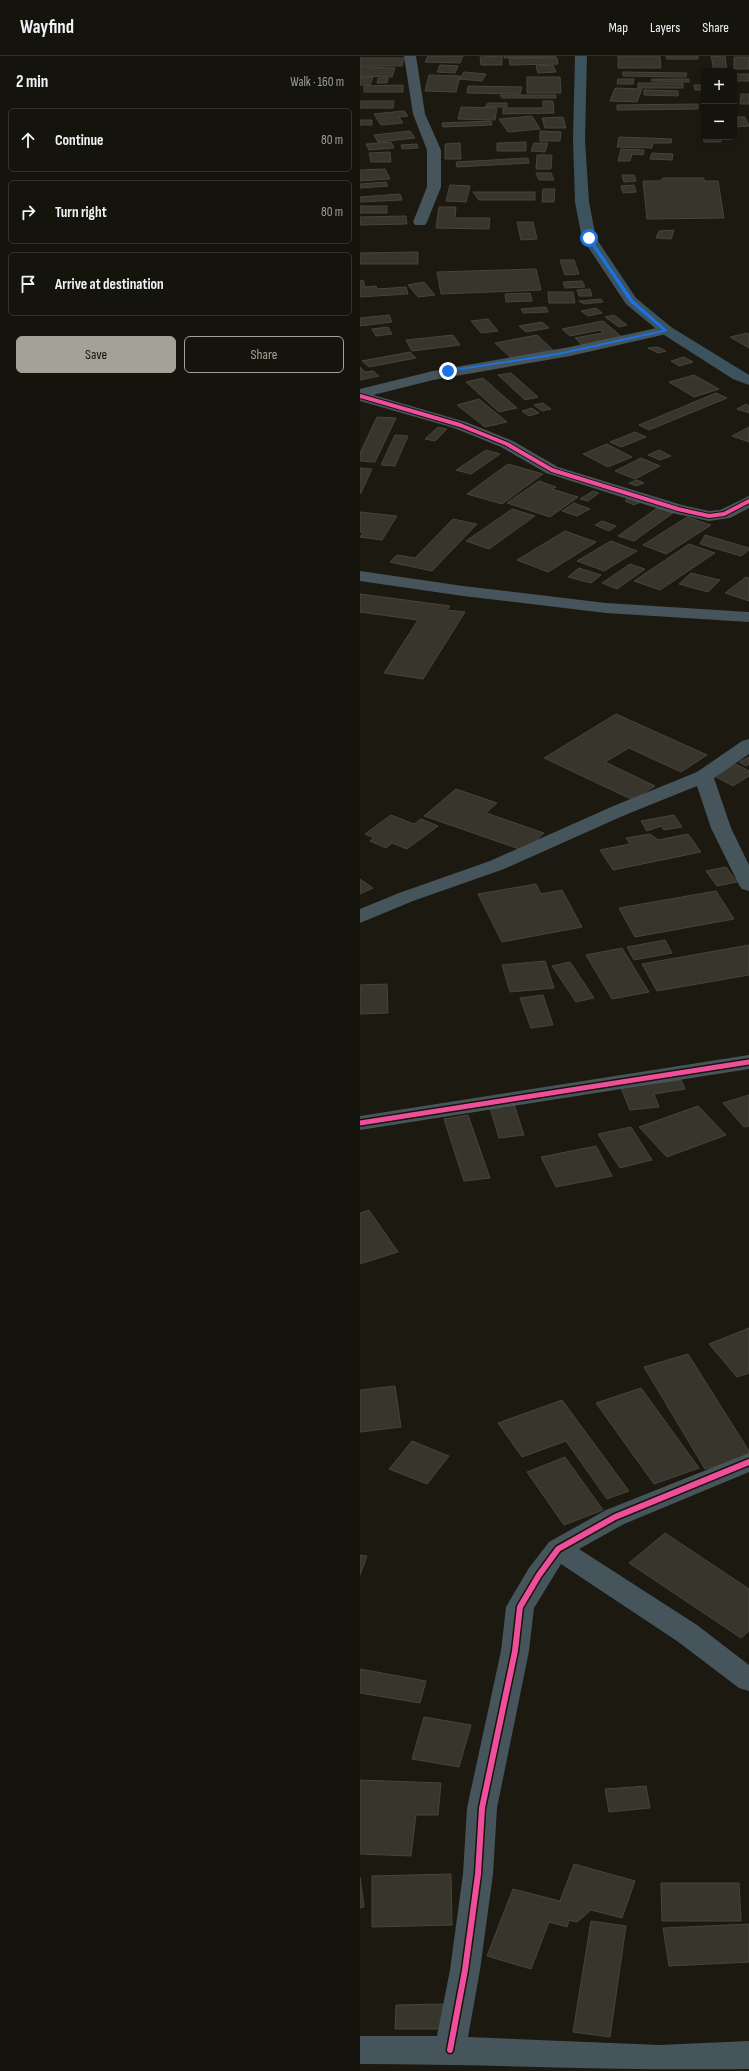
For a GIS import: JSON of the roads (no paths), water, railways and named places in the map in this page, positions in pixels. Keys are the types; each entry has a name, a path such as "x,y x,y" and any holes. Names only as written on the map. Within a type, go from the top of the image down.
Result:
{"main road":[{"path":"581,56 580,148 582,202 589,238 631,301 666,330 738,376 749,380"}],"street":[{"path":"410,56 418,114 434,150 434,187 420,222"},
{"path":"360,395 393,384 448,371 558,354 666,330"},
{"path":"360,395 460,425 507,444 552,470 678,509 709,516 724,514 749,501"},
{"path":"360,576 463,591 598,607 749,617"},
{"path":"360,917 406,897 497,865 618,811 704,776 749,745"},
{"path":"704,776 721,828 749,885"},
{"path":"360,1122 749,1062"},
{"path":"450,2050 465,1970 478,1874 482,1808 515,1651 520,1607 539,1575 558,1549 615,1517 749,1462"},
{"path":"558,1549 687,1633 749,1680"},
{"path":"360,2050 450,2050 659,2059 749,2055"}]}
